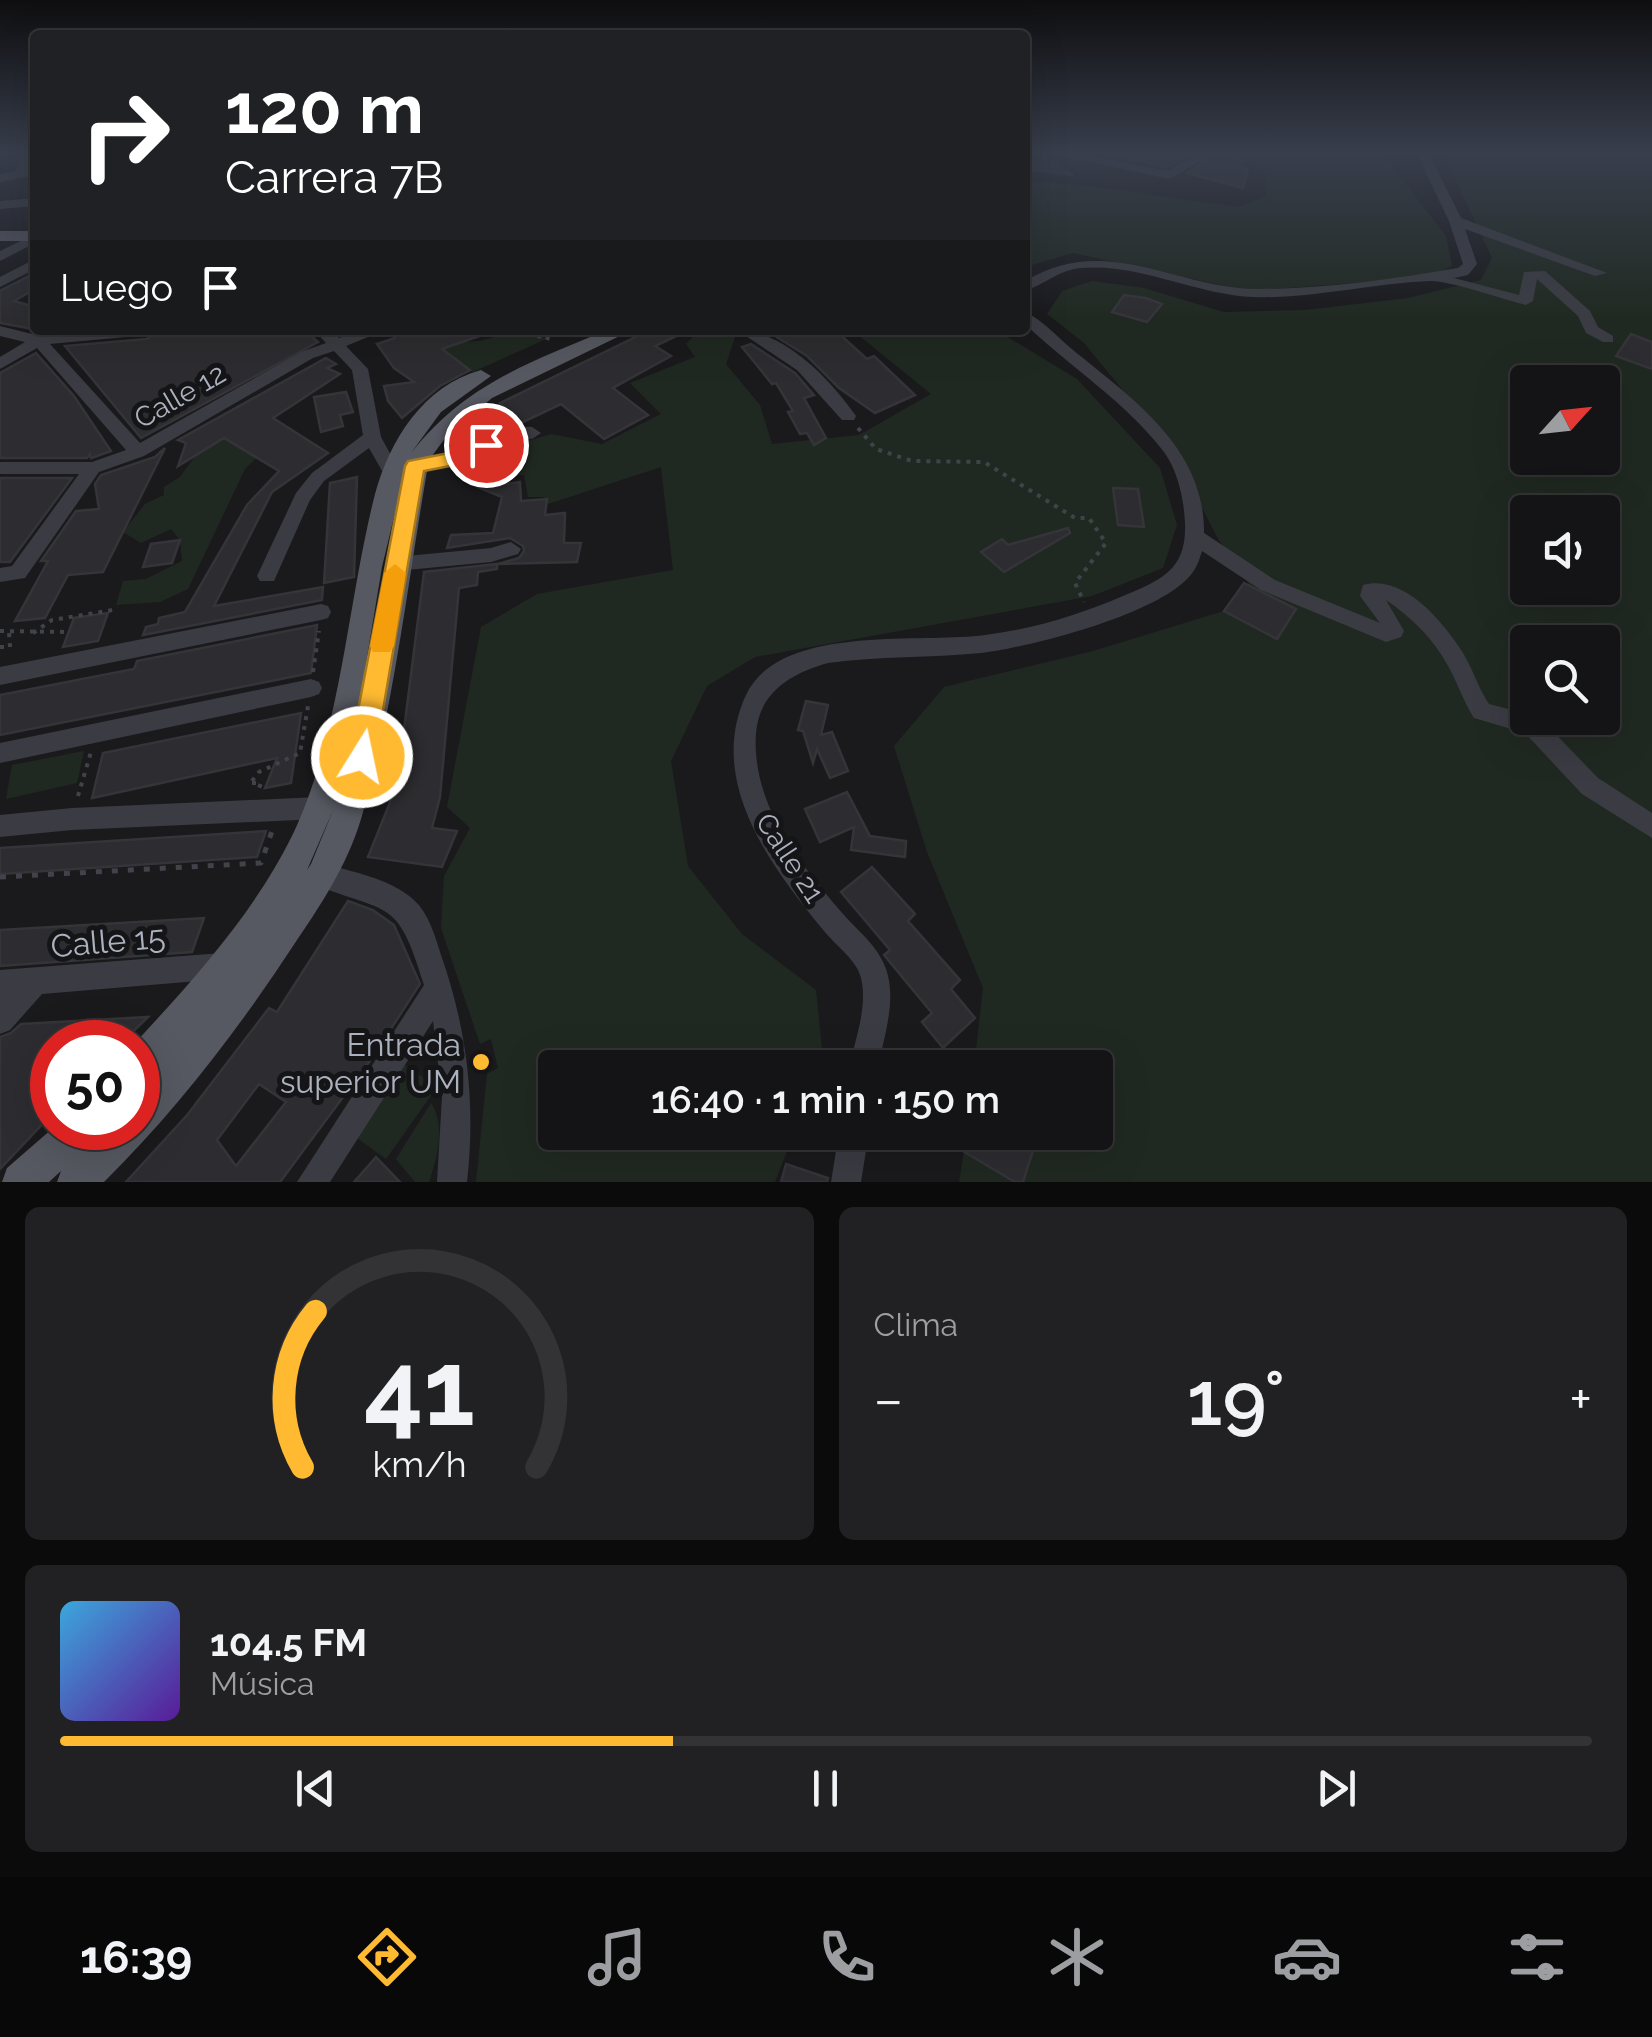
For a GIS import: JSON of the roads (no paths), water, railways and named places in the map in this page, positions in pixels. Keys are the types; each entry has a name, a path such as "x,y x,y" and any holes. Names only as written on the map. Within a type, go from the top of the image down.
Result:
{"main road":[{"path":"0,236 30,237"},
{"path":"160,1040 222,966 298,858 333,760 367,572 403,469 443,424 490,387 610,335"},
{"path":"160,1094 250,981 322,875 345,822 362,757 396,564 403,469 410,434 451,393 546,337"},
{"path":"21,1182 56,1150"},
{"path":"76,1182 109,1150"}],"street":[{"path":"1030,282 1042,272 1073,262 1119,266 1254,293 1463,272 1470,264 1449,207"},
{"path":"1456,221 1600,273"},
{"path":"0,257 30,240"},
{"path":"6,280 30,266"},
{"path":"1435,276 1526,302 1528,275 1540,274 1585,314 1592,330 1608,339"},
{"path":"1030,320 1124,399 1173,451 1194,508 1196,537 1268,585 1386,634 1394,631 1393,624 1370,596 1370,590 1380,587 1397,593 1456,659 1482,710 1532,725 1590,786 1652,828"},
{"path":"0,331 38,340 92,335"},
{"path":"0,364 46,335"},
{"path":"328,335 360,369 372,437 403,469 458,458 513,432 532,433"},
{"name":"Calle 12","path":"0,468 93,468 138,452 308,355 362,335"},
{"path":"755,335 781,348 824,384 848,416"},
{"path":"38,340 138,452"},
{"path":"268,576 302,498 318,477 372,437"},
{"path":"9,574 93,468"},
{"name":"Calle 21","path":"867,1050 875,997 873,970 792,872 750,797 743,733 757,695 778,670 817,656 982,644 1092,618 1165,586 1186,570 1195,554 1196,537"},
{"path":"396,564 491,555 511,549"},
{"path":"0,676 321,612"},
{"path":"0,754 310,688"},
{"path":"0,826 319,808"},
{"path":"322,875 393,900 405,908 420,933 439,986 456,1067 459,1108 452,1182"},
{"name":"Calle 15","path":"0,984 222,966"},
{"path":"0,1020 36,982"},
{"path":"312,1182 439,986"},
{"path":"846,1182 851,1150"}],"place":[{"name":"Entrada superior UM","path":"481,1062"}]}
